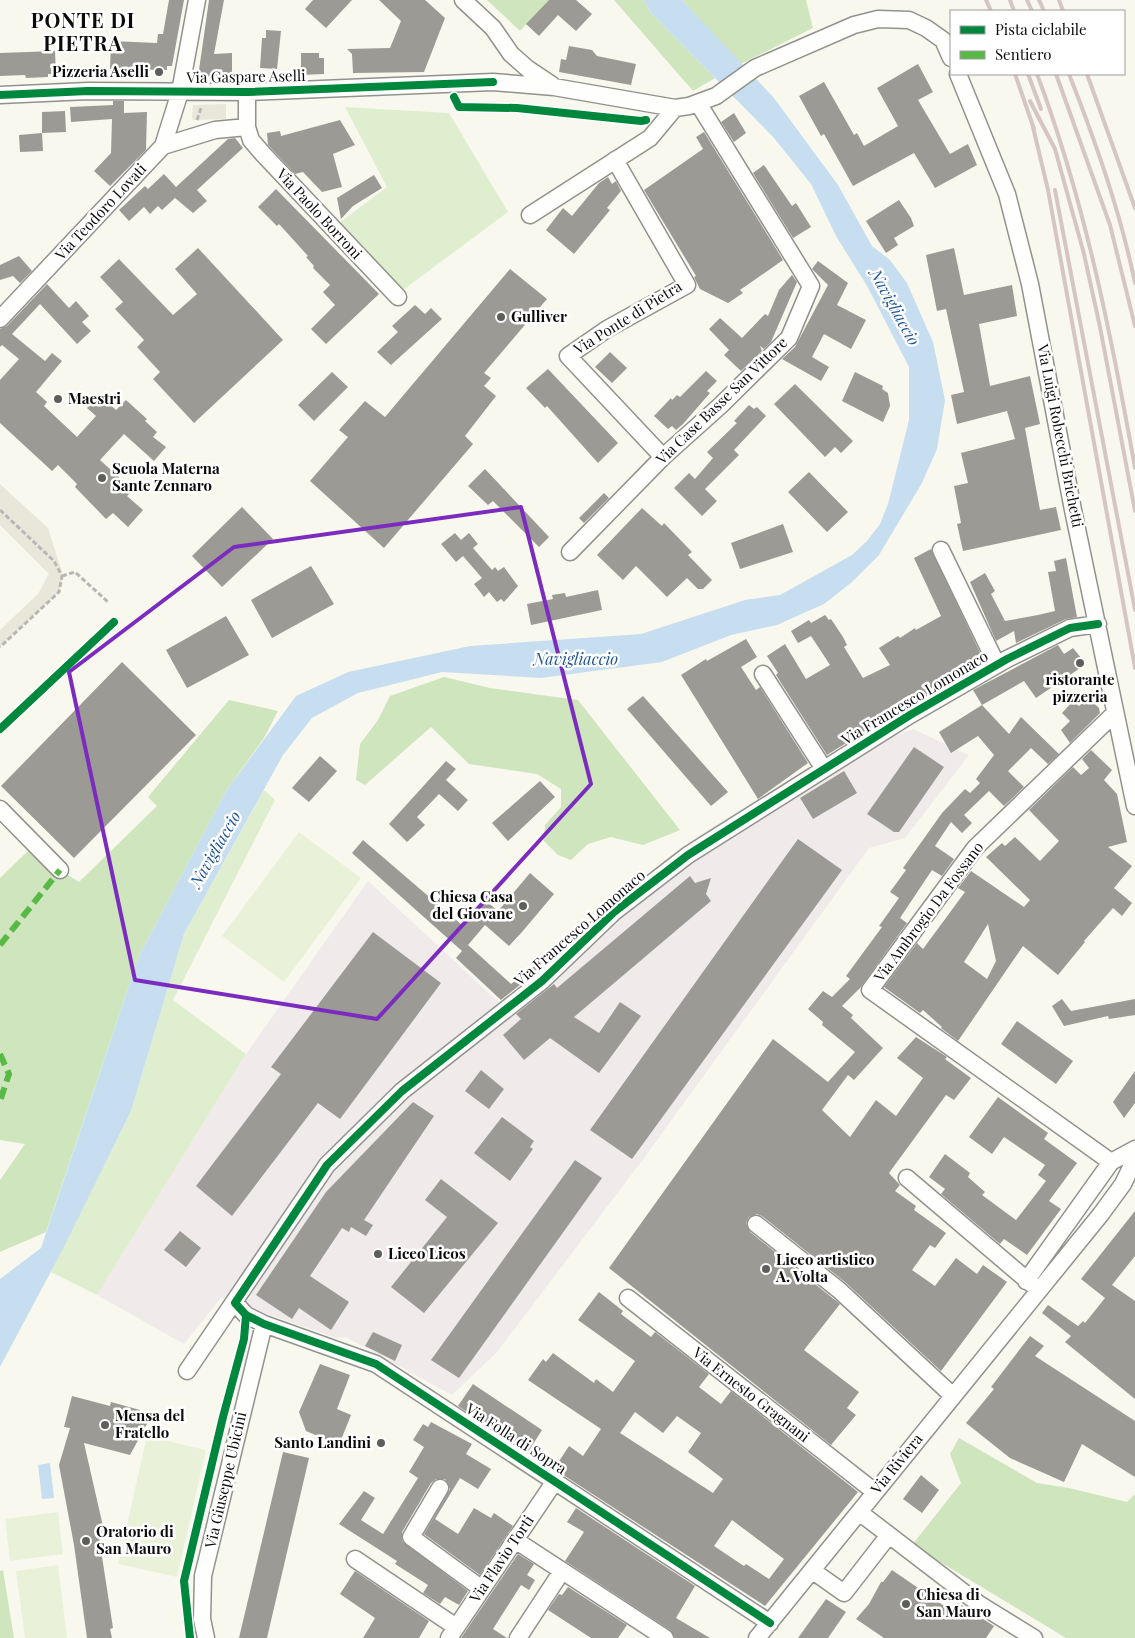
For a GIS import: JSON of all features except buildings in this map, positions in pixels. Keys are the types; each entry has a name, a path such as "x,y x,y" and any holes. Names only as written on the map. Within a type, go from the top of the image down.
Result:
{"street":[{"name":"Via Teodoro Lovati","path":"0,319 163,146 180,92 197,0"},
{"path":"463,0 493,28 511,54 528,69 554,86"},
{"name":"Via Gaspare Aselli","path":"0,95 88,91 247,92 493,82 554,86 675,108 698,104 716,96 755,68 854,25 878,19 909,20 926,28 943,40 950,56"},
{"name":"Via Luigi Robecchi Brichetti","path":"958,75 1007,194 1028,275 1135,806"},
{"name":"Via Gaspare Aselli","path":"247,92 247,127"},
{"name":"Via Case Basse San Vittore","path":"570,552 663,457 721,405 789,338 811,286 698,104"},
{"path":"530,215 650,138 675,108"},
{"path":"163,146 215,130 247,127"},
{"name":"Via Paolo Borroni","path":"247,127 251,140 263,154 398,298"},
{"name":"Via Ponte di Pietra","path":"615,160 687,285 607,329 568,356 663,457"},
{"name":"Via Francesco Lomonaco","path":"941,550 997,665"},
{"name":"Via Francesco Lomonaco","path":"187,1371 327,1165 402,1091 542,981 614,912 688,855 910,715 997,665 1070,628 1098,624"},
{"path":"763,674 824,769"},
{"name":"Via Ambrogio Da Fossano","path":"1111,1162 870,990 975,848 1115,713"},
{"path":"0,809 60,870"},
{"path":"906,1178 1032,1286 1111,1162 1135,1149"},
{"name":"Via Riviera","path":"757,1638 813,1571 952,1396 1032,1286 1129,1179 1135,1159"},
{"path":"756,1224 839,1290 952,1396"},
{"name":"Via Ernesto Gragnani","path":"628,1298 875,1492"},
{"name":"Via Folla di Sopra","path":"235,1302 246,1316 264,1324 376,1364 770,1622"},
{"name":"Via Giuseppe Ubicini","path":"206,1638 202,1619 203,1576 264,1324"},
{"name":"Via Flavio Torti","path":"453,1633 555,1481"},
{"path":"440,1488 411,1537 482,1589"},
{"path":"859,1512 979,1604 1034,1638"},
{"path":"813,1571 844,1593 888,1535"},
{"path":"515,1540 665,1638"},
{"path":"355,1559 453,1633"},
{"path":"518,1638 562,1571"}],"path":[{"path":"196,120 202,105"},
{"path":"0,510 54,561 62,576 59,592 0,647"},
{"path":"62,576 75,572 108,602"}],"highlighted area":[{"path":"521,507 591,784 377,1019 135,980 69,672 234,547"}],"shaded area":[{"path":"226,104 226,119 193,120 192,118 193,105"},
{"path":"0,484 48,528 63,575 59,592 0,647 0,630 38,594 49,574 0,525"},
{"path":"913,729 969,755 905,838 869,848 644,1158 497,1352 452,1395 346,1337 336,1338 221,1298 184,1344 97,1295 246,1054 368,881 505,1008 545,970 599,913 695,838 816,764"}],"green space":[{"path":"487,0 549,0 520,31"},
{"path":"614,0 644,0 651,13 715,78 693,91"},
{"path":"682,0 806,0 813,28 741,64"},
{"path":"345,107 449,113 508,212 403,290 335,226 387,187"},
{"path":"444,677 490,688 578,700 680,830 643,845 611,837 588,844 571,860 558,855 544,841 545,825 561,807 561,789 537,774 469,764 431,727 365,785 356,780 360,744 378,720 390,696"},
{"path":"229,700 278,711 264,738 226,791 139,956 46,1232 0,1252 0,1180 25,1144 0,1140 0,878 29,850 79,882 157,806 148,797"},
{"path":"264,790 275,800 173,1000 246,1054 97,1295 51,1272 131,1111 184,934"},
{"path":"299,832 361,878 284,982 222,936"},
{"path":"147,1436 206,1450 177,1577 118,1564"},
{"path":"959,1438 1037,1483 1069,1488 1127,1502 1135,1494 1135,1638 1066,1638 912,1545 961,1483 950,1454"},
{"path":"58,1512 63,1554 10,1561 5,1519"},
{"path":"58,1565 67,1638 25,1638 16,1571"},
{"path":"3,1570 14,1638 0,1638 0,1571"}],"water":[{"name":"Navigliaccio","path":"644,0 682,0 774,98 838,185 872,246 890,260 907,283 933,342 945,400 937,449 922,483 879,555 852,582 824,604 777,625 731,635 662,662 541,678 442,672 358,693 312,718 283,755 184,934 131,1111 63,1249 0,1367 0,1279 41,1248 139,956 226,791 296,696 348,672 470,646 641,634 745,600 780,595 852,555 867,541 880,524 888,504 909,420 909,367 867,286 836,236 811,184 774,138 651,13"},
{"path":"50,1463 54,1498 42,1499 38,1465"}],"railway":[{"path":"986,0 991,10"},
{"path":"1010,0 1014,10"},
{"path":"1027,0 1032,10"},
{"path":"1039,0 1044,10"},
{"path":"1059,0 1063,10"},
{"path":"1015,75 1034,129"},
{"path":"1028,75 1041,109"},
{"path":"1037,75 1054,122 1083,220 1106,318 1135,468"},
{"path":"1056,75 1110,225 1135,326"},
{"path":"1069,75 1106,177 1135,283"},
{"path":"1087,75 1135,208"},
{"path":"1030,101 1055,149 1084,254 1135,511"},
{"path":"1032,123 1048,190 1135,668"},
{"path":"1055,190 1135,610"}],"marked path":[{"path":"0,945 60,870"},
{"path":"0,1054 9,1074 0,1101"}],"cycle path":[{"path":"0,95 88,91 247,92 493,82"},
{"path":"454,97 459,107 517,108 646,120"},
{"path":"0,729 114,622"},
{"path":"770,1623 376,1364 264,1324 246,1315 235,1303 327,1165 402,1091 542,981 614,912 688,855 910,715 1007,659 1070,628 1098,624"},
{"path":"190,1638 184,1581 223,1417 244,1339 246,1315"}],"place":[{"name":"Pizzeria Aselli","path":"159,72"},
{"name":"Gulliver","path":"501,317"},
{"name":"Maestri","path":"58,399"},
{"name":"Scuola Materna Sante Zennaro","path":"102,478"},
{"name":"ristorante pizzeria","path":"1080,663"},
{"name":"Chiesa Casa del Giovane","path":"523,906"},
{"name":"Liceo Licos","path":"378,1254"},
{"name":"Liceo artistico A. Volta","path":"766,1269"},
{"name":"Mensa del Fratello","path":"105,1425"},
{"name":"Santo Landini","path":"381,1443"},
{"name":"Oratorio di San Mauro","path":"86,1541"},
{"name":"Chiesa di San Mauro","path":"906,1604"}],"district":[{"name":"PONTE DI PIETRA","path":"83,32"}]}
